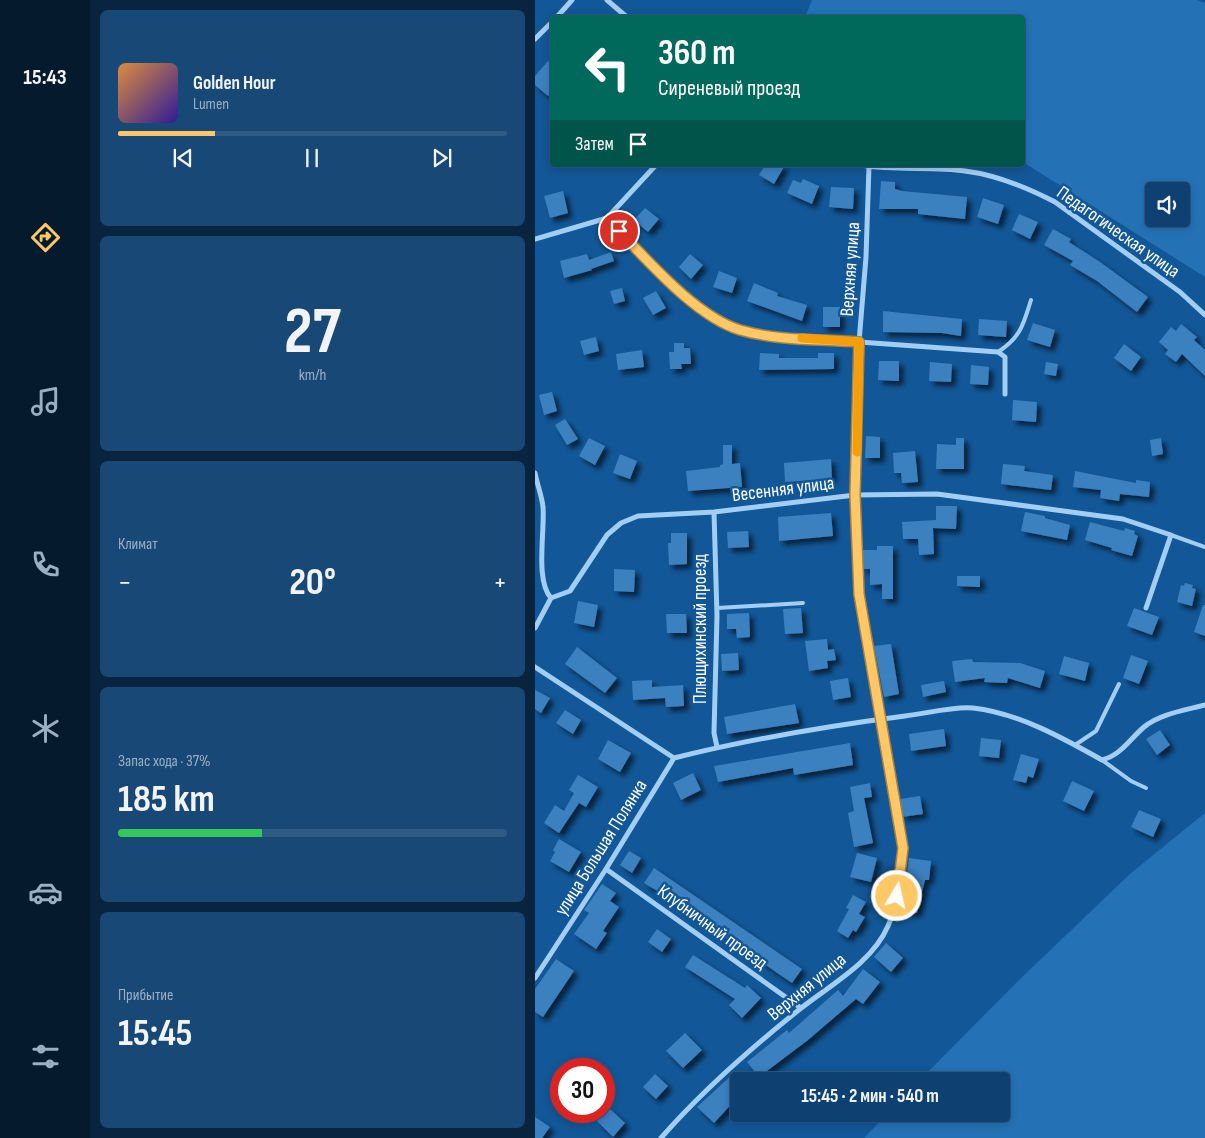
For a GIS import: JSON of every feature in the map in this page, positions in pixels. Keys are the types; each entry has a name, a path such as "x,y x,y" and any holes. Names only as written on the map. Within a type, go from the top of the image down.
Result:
{"street":[{"path":"559,15 572,0"},
{"path":"607,0 624,15"},
{"path":"535,39 550,24"},
{"path":"535,239 607,218 654,167"},
{"name":"Верхняя улица","path":"661,1138 697,1098 801,1008 845,978 867,955 888,927 894,908 903,848 860,606 855,495 859,342 866,257 869,167"},
{"name":"Педагогическая улица","path":"888,167 965,171 1006,179 1037,193 1055,202 1180,292 1205,315"},
{"path":"607,218 670,285 724,323 738,329 762,335 998,352 1005,357 1005,394"},
{"path":"535,473 543,507 541,565 545,592 551,598 535,628"},
{"name":"Весенняя улица","path":"551,598 570,590 607,535 621,523 637,516 714,512 855,495 937,494 1123,519 1171,535"},
{"path":"535,510 543,507"},
{"name":"Плющихинский проезд","path":"714,512 717,608 714,722 717,747"},
{"path":"1146,608 1171,535"},
{"path":"535,668 674,758 717,747 880,720 971,708 1003,714 1075,745 1102,760 1115,756 1145,726 1176,712 1205,704"},
{"name":"улица Большая Полянка","path":"535,978 607,869 674,758"},
{"name":"Клубничный проезд","path":"607,869 801,1008"}],"lane":[{"path":"998,352 1014,342 1031,300"},
{"path":"1171,535 1205,547"},
{"path":"717,608 803,603"},
{"path":"1075,745 1096,731 1119,684"},
{"path":"1102,760 1131,781 1146,788"}],"shaded area":[{"path":"812,0 1197,0 1205,3 1205,277 1025,163 1025,15 806,15"},
{"path":"1205,813 1205,1138 864,1138 879,1122 1010,1122 1010,1072 928,1072 1019,980 1131,873"}],"building":[{"path":"548,61 550,63 550,94 548,96 535,85 535,76"},
{"path":"764,167 784,167 774,184 759,175"},
{"path":"803,179 819,186 812,204 787,193 793,180 801,183"},
{"path":"881,181 895,182 895,189 902,191 967,197 965,219 918,214 918,209 879,209"},
{"path":"831,187 854,188 853,209 829,207"},
{"path":"563,191 568,213 550,218 544,196"},
{"path":"983,198 1004,205 998,224 977,217"},
{"path":"645,208 659,219 648,232 634,220"},
{"path":"1019,214 1038,222 1030,239 1012,230"},
{"path":"1053,229 1071,239 1069,242 1148,297 1137,312 1097,281 1070,265 1073,261 1044,245"},
{"path":"611,252 614,261 564,278 560,261 587,254 589,260"},
{"path":"690,254 703,265 691,279 679,267"},
{"path":"719,271 737,278 732,293 713,287"},
{"path":"754,283 778,293 777,296 807,305 802,321 747,301"},
{"path":"622,288 625,301 614,304 610,291"},
{"path":"656,291 666,308 653,315 643,298"},
{"path":"823,307 840,307 840,327 823,327"},
{"path":"883,311 962,319 961,336 942,333 883,332"},
{"path":"979,319 1007,321 1006,337 978,335"},
{"path":"1033,323 1055,330 1050,347 1027,340"},
{"path":"1181,324 1197,337 1194,340 1205,350 1205,376 1182,354 1176,362 1165,354 1168,350 1159,342 1171,327 1176,331"},
{"path":"596,337 599,351 584,355 580,341"},
{"path":"674,343 684,343 684,348 690,348 691,364 681,364 682,369 670,369 669,352 674,352"},
{"path":"1124,344 1141,357 1131,371 1114,358"},
{"path":"642,350 644,367 618,370 616,354"},
{"path":"760,353 779,354 779,358 818,358 818,353 834,353 834,369 759,370"},
{"path":"879,361 899,361 899,381 878,380"},
{"path":"930,362 952,364 951,382 929,381"},
{"path":"1046,362 1058,364 1056,376 1044,374"},
{"path":"971,365 989,367 988,385 970,384"},
{"path":"552,392 557,411 544,415 539,395"},
{"path":"1013,400 1037,402 1036,422 1012,420"},
{"path":"565,419 578,439 567,445 555,425"},
{"path":"866,436 880,437 880,458 865,458"},
{"path":"589,438 605,446 595,465 579,456"},
{"path":"956,438 964,438 964,469 936,469 937,444 956,445"},
{"path":"1161,438 1163,454 1152,456 1150,440"},
{"path":"723,445 732,445 732,464 740,463 742,487 688,491 686,471 720,467 723,464"},
{"path":"915,451 918,482 902,483 901,473 894,473 893,453"},
{"path":"620,454 637,461 630,479 613,473"},
{"path":"831,459 832,479 785,482 784,463"},
{"path":"1003,464 1025,466 1024,471 1053,475 1051,490 1001,484"},
{"path":"1075,471 1136,483 1136,480 1150,482 1149,497 1120,494 1119,501 1100,498 1101,490 1073,487"},
{"path":"936,506 957,506 956,529 933,528 934,554 919,555 918,539 903,539 902,522 936,520"},
{"path":"1025,512 1045,516 1045,518 1070,525 1067,540 1021,531"},
{"path":"831,513 833,536 779,541 778,517"},
{"path":"1090,522 1124,531 1125,528 1135,531 1134,534 1138,536 1132,556 1085,540"},
{"path":"748,531 749,547 728,548 727,532"},
{"path":"671,533 687,533 687,564 669,565 668,543 671,543"},
{"path":"877,546 893,546 893,599 882,599 882,584 870,585 870,569 862,569 862,550 877,550"},
{"path":"614,569 635,570 634,592 614,591"},
{"path":"957,576 980,576 980,587 957,586"},
{"path":"1185,583 1193,585 1192,588 1196,589 1192,606 1177,602 1181,585 1184,586"},
{"path":"578,601 598,605 594,627 574,623"},
{"path":"1203,605 1205,605 1205,636 1194,632"},
{"path":"801,608 803,633 785,634 783,609"},
{"path":"1134,608 1159,617 1152,635 1127,626"},
{"path":"749,613 750,637 737,638 736,629 727,629 727,614"},
{"path":"666,614 686,614 687,633 667,633"},
{"path":"827,639 828,650 834,649 836,660 827,661 828,668 809,671 805,641"},
{"path":"891,644 899,694 884,697 874,646"},
{"path":"577,647 617,678 605,693 565,664"},
{"path":"738,653 739,670 722,671 721,654"},
{"path":"1131,655 1148,661 1139,684 1123,678"},
{"path":"1064,656 1089,663 1085,681 1059,674"},
{"path":"972,659 973,662 1020,663 1045,671 1040,688 1008,678 1007,683 984,682 985,678 955,682 952,661"},
{"path":"848,678 851,697 833,700 830,681"},
{"path":"652,680 652,687 683,685 684,706 666,707 665,698 633,700 632,681"},
{"path":"944,681 946,692 923,697 921,685"},
{"path":"535,690 550,698 541,713 535,709"},
{"path":"795,704 799,723 727,734 724,717"},
{"path":"565,710 581,720 573,734 556,723"},
{"path":"944,729 946,746 911,751 909,734"},
{"path":"1160,730 1170,745 1157,755 1146,739"},
{"path":"981,738 1001,740 999,758 979,756"},
{"path":"608,740 631,753 620,772 598,759"},
{"path":"850,743 853,765 794,775 793,768 718,782 714,766"},
{"path":"1021,754 1039,759 1033,778 1028,776 1026,783 1013,780"},
{"path":"693,773 701,790 681,800 673,783"},
{"path":"578,775 598,787 586,807 579,803 559,833 544,823 555,805 564,811 574,793 569,790"},
{"path":"1072,781 1094,791 1084,811 1063,801"},
{"path":"870,783 872,797 864,798 873,843 854,847 848,813 854,811 850,787"},
{"path":"920,796 923,814 902,817 900,799"},
{"path":"1139,810 1161,819 1153,837 1131,827"},
{"path":"559,839 581,852 569,872 550,861"},
{"path":"629,851 641,858 632,873 620,865"},
{"path":"857,853 877,858 871,882 850,877"},
{"path":"909,858 931,861 929,880 925,880 917,913 899,909 905,890"},
{"path":"654,868 802,969 792,983 699,919 700,917 644,883"},
{"path":"602,884 616,893 610,901 619,907 603,931 607,933 596,949 574,934 589,913 584,910"},
{"path":"853,895 866,902 859,914 865,917 856,932 853,930 848,938 837,931 849,909 846,908"},
{"path":"657,929 671,939 662,952 648,942"},
{"path":"886,943 903,958 891,972 874,957"},
{"path":"693,955 745,988 747,985 761,998 742,1018 729,1005 735,999 685,967"},
{"path":"556,959 574,971 543,1017 535,1012 535,989"},
{"path":"863,969 880,982 863,1004 856,999 808,1040 766,1072 755,1072 747,1062 787,1030 789,1033 838,990 843,996"},
{"path":"685,1033 702,1050 683,1068 666,1051"},
{"path":"655,1074 668,1086 656,1099 643,1087"},
{"path":"730,1077 730,1106 714,1123 697,1107"},
{"path":"615,1114 625,1123 613,1137 599,1123 615,1123"},
{"path":"535,1117 550,1127 542,1138 535,1138"}],"slow traffic":[{"path":"802,338 859,342 857,452"}],"route":[{"path":"619,231 670,285 724,323 738,329 762,335 859,342 855,495 859,594 903,848 897,896"}]}
